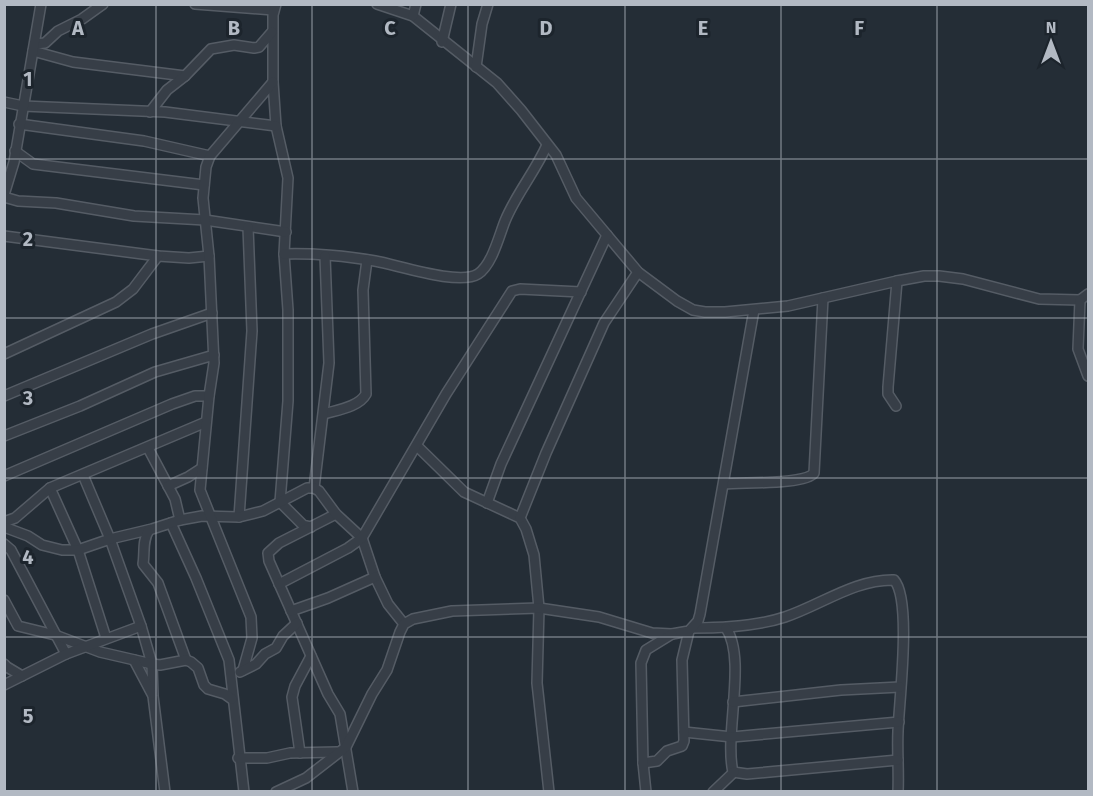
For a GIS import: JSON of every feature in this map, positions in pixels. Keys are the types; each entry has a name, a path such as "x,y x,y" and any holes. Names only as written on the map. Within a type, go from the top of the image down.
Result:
{"street":[{"path":"41,4 15,151 4,196 18,201 56,203 134,216 205,220 286,232"},
{"path":"34,47 45,43 58,30 82,19 103,4"},
{"path":"195,4 275,7 272,32 276,126 288,178 284,254 288,310 288,400 280,502 303,525 311,527"},
{"path":"378,4 413,16 509,95 560,163 576,198 638,272 677,301 699,312 788,306 897,281 939,276 963,279 1016,294 1060,301 1080,300 1089,294"},
{"path":"413,16 416,4"},
{"path":"442,42 451,4"},
{"path":"476,67 482,24 488,4"},
{"path":"150,112 167,90 185,76 211,49 227,45 260,47 272,32"},
{"path":"34,47 73,62 185,76"},
{"path":"243,670 252,638 251,618 200,490 214,355 209,256 203,198 210,156 273,82"},
{"path":"4,102 23,106 150,112 276,126"},
{"path":"19,124 144,141 210,156"},
{"path":"284,254 367,260 456,278 478,274 486,266 495,250 516,195 547,145"},
{"path":"15,151 33,164 204,185"},
{"path":"239,516 252,348 248,227"},
{"path":"4,236 158,256 189,258 209,256"},
{"path":"487,503 501,464 607,236"},
{"path":"4,354 116,302 133,289 158,256"},
{"path":"314,488 329,363 326,256"},
{"path":"324,414 362,400 366,394 363,290 367,260"},
{"path":"520,518 546,453 604,323 638,272"},
{"path":"896,406 888,394 888,387 897,281"},
{"path":"279,584 348,548 362,538 446,394 512,291 520,289 580,292"},
{"path":"724,484 794,482 808,479 814,473 823,298"},
{"path":"1080,300 1078,349 1089,376"},
{"path":"643,763 657,761 667,751 681,746 684,732 682,660 691,629 700,614 754,310"},
{"path":"4,396 152,334 212,313"},
{"path":"4,436 80,406 155,372 214,355"},
{"path":"4,476 172,404 195,396 209,396"},
{"path":"4,522 15,518 50,488 206,422"},
{"path":"417,446 464,492 520,518 526,529 534,555 539,608 537,683 549,791"},
{"path":"148,448 175,499 176,522 229,660 238,758 244,792"},
{"path":"168,486 202,468"},
{"path":"83,475 110,538 152,664 153,696 165,792"},
{"path":"50,488 78,550 106,638"},
{"path":"4,527 28,536 42,545 62,550 78,550 110,538 176,522 210,516 239,516 262,512 307,488 314,488 319,491 336,514 362,538 375,577 388,604 405,624"},
{"path":"336,514 279,543 268,553 269,561 311,656 340,714 342,749 353,792"},
{"path":"148,530 143,541 145,551 143,564 158,584 186,660 198,668 204,685 208,689 225,694 232,699"},
{"path":"4,544 11,550 66,654"},
{"path":"291,611 328,598 375,577"},
{"path":"646,792 643,763 641,663 646,650 672,634 691,629 726,628 784,617 862,585 894,580 901,593 903,615 898,722 898,792"},
{"path":"4,600 18,626 152,664 160,665 186,660"},
{"path":"276,792 306,778 342,749 387,670 400,632 405,624 413,619 452,611 539,608 600,617 652,633 672,634"},
{"path":"231,679 256,664 265,654 276,648 283,636 297,624"},
{"path":"4,685 66,654 141,626"},
{"path":"726,628 733,642 734,702 731,751 734,772"},
{"path":"300,753 292,697 295,686 311,656"},
{"path":"134,660 153,696"},
{"path":"4,664 22,676"},
{"path":"734,702 842,690 900,687"},
{"path":"684,732 732,737 898,722"},
{"path":"238,758 267,758 282,754 342,749"},
{"path":"734,772 747,774 898,760"},
{"path":"713,792 734,772"}]}
